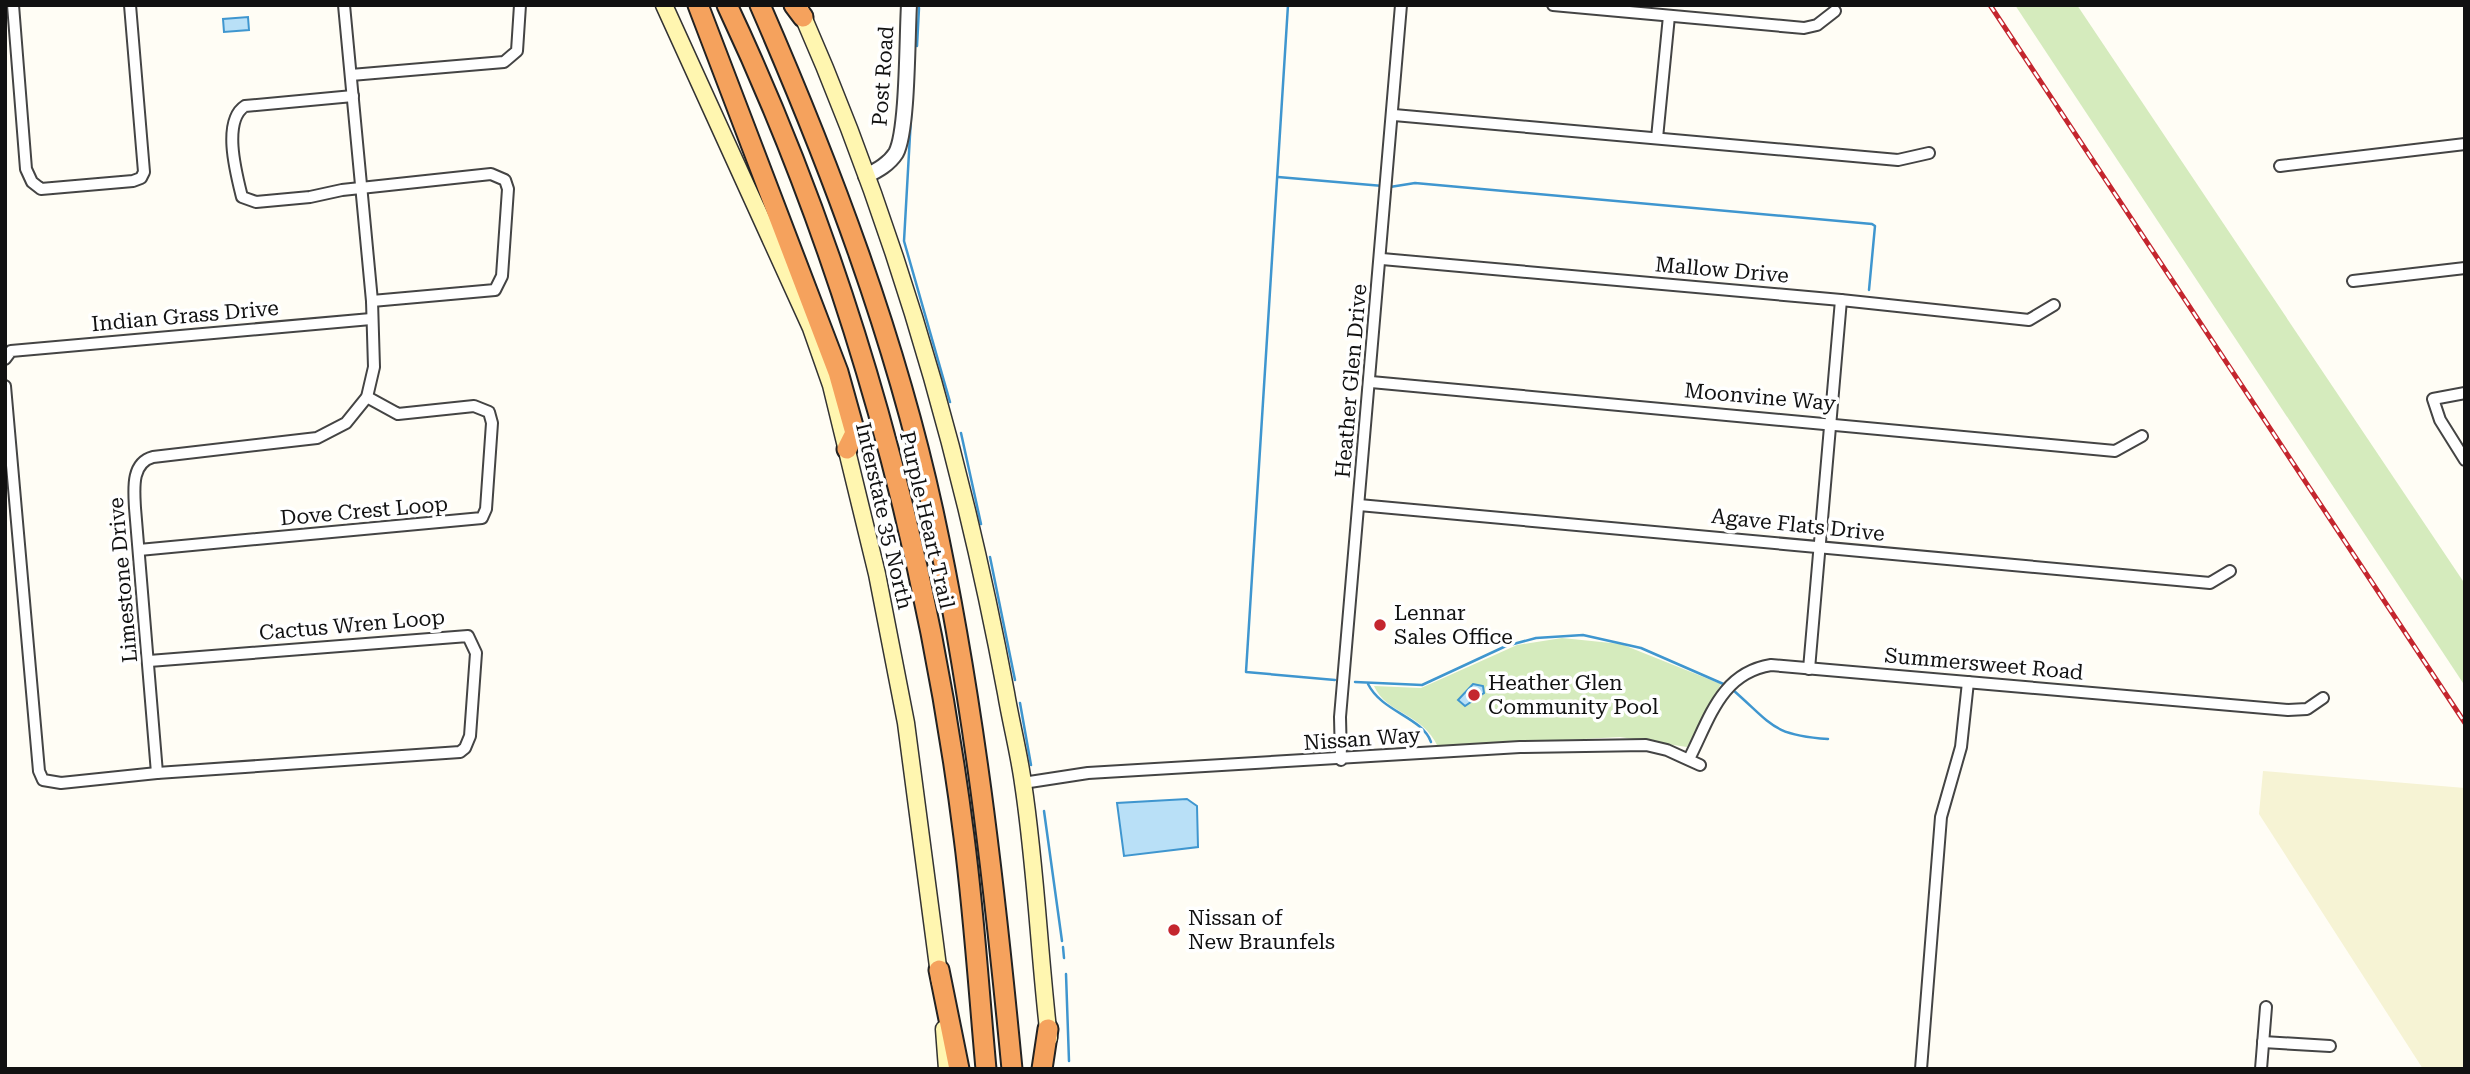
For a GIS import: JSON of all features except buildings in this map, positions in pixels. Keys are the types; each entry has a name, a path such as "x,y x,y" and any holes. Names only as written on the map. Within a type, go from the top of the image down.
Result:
{"highway":[{"path":"698,5 838,372 855,433 847,449"},
{"name":"Purple Heart Trail","path":"727,5 767,94 840,290 886,442 913,549 936,663 964,836 986,1069"},
{"name":"Purple Heart Trail","path":"760,5 827,166 867,280 933,511 982,780 1012,1069"},
{"path":"939,970 959,1069"},
{"path":"1042,1069 1048,1029"}],"main road":[{"name":"Interstate 35 North","path":"664,5 811,328 831,385 904,711 939,970 947,1069"},
{"path":"798,9 866,176 910,302 959,476 986,588 1023,783 1034,864 1051,1069"}],"street":[{"path":"13,5 26,169 32,182 41,189 141,178 145,166 130,5"},
{"name":"Limestone Drive","path":"158,773 134,487 137,470 145,459 317,439 346,423 367,397 374,367 372,301 344,5"},
{"path":"351,75 504,62 517,51 520,5"},
{"name":"Post Road","path":"866,176 887,164 897,151 903,122 909,5"},
{"name":"Heather Glen Drive","path":"1341,760 1340,717 1389,176 1401,5"},
{"path":"1553,5 1804,28 1817,25 1835,11"},
{"path":"1657,138 1669,16"},
{"path":"353,96 245,106 236,112 232,125 242,197 248,201 310,197 491,174 505,180 508,189 502,276 495,290 372,301"},
{"path":"1394,115 1898,160 1929,153"},
{"path":"2280,166 2465,144"},
{"name":"Mallow Drive","path":"1381,259 1841,300 2029,320 2054,305"},
{"path":"2353,281 2465,268"},
{"path":"1809,669 1841,300"},
{"name":"Indian Grass Drive","path":"5,359 10,351 372,319"},
{"name":"Moonvine Way","path":"1371,382 1830,422 2115,451 2142,436"},
{"path":"5,386 40,775 44,780 61,783 158,773"},
{"path":"2465,393 2433,399 2440,421 2465,460"},
{"name":"Dove Crest Loop","path":"139,550 477,520 486,509 492,423 487,410 474,406 398,414 367,397"},
{"name":"Agave Flats Drive","path":"1359,505 2210,583 2230,571"},
{"name":"Cactus Wren Loop","path":"149,661 464,636 475,647 470,736 465,748 460,752 158,773"},
{"name":"Summersweet Road","path":"1689,759 1723,695 1734,680 1752,668 1771,665 2288,710 2307,709 2323,698"},
{"path":"1921,1069 1941,817 1962,747 1968,682"},
{"name":"Nissan Way","path":"1023,783 1088,773 1341,760 1520,747 1646,745 1700,765"},
{"path":"2261,1069 2266,1007"},
{"path":"2263,1042 2330,1046"}],"shaded area":[{"path":"2263,771 2465,788 2465,1069 2423,1069 2259,814"}],"green space":[{"path":"2015,5 2077,5 2465,584 2465,686"},
{"path":"1562,638 1621,644 1721,684 1687,747 1620,737 1438,747 1423,727 1387,703 1374,686 1421,688 1517,645"}],"water":[{"path":"248,17 249,30 224,32 223,19"},
{"name":"Heather Glen Community Pool","path":"1473,684 1483,686 1484,693 1465,706 1458,700"},
{"path":"1187,799 1197,806 1198,847 1124,856 1117,803"}],"waterway":[{"path":"1288,5 1246,672 1335,680"},
{"path":"917,46 919,8"},
{"path":"913,82 904,241 950,402"},
{"path":"1278,177 1383,186"},
{"path":"1390,187 1415,183 1872,224 1875,226 1869,290"},
{"path":"961,433 981,524"},
{"path":"990,557 1015,680"},
{"path":"1355,682 1422,685 1506,646 1536,638 1583,635 1641,648 1728,686"},
{"path":"1368,684 1382,701 1419,726 1431,742"},
{"path":"1733,690 1774,726 1795,735 1828,739"},
{"path":"1020,703 1031,765"},
{"path":"1044,811 1062,941"},
{"path":"1063,947 1064,958"},
{"path":"1066,974 1069,1061"}],"railway":[{"path":"1990,5 2465,723"}],"place":[{"name":"Lennar Sales Office","path":"1380,625"},
{"name":"Heather Glen Community Pool","path":"1474,695"},
{"name":"Nissan of New Braunfels","path":"1174,930"}]}
